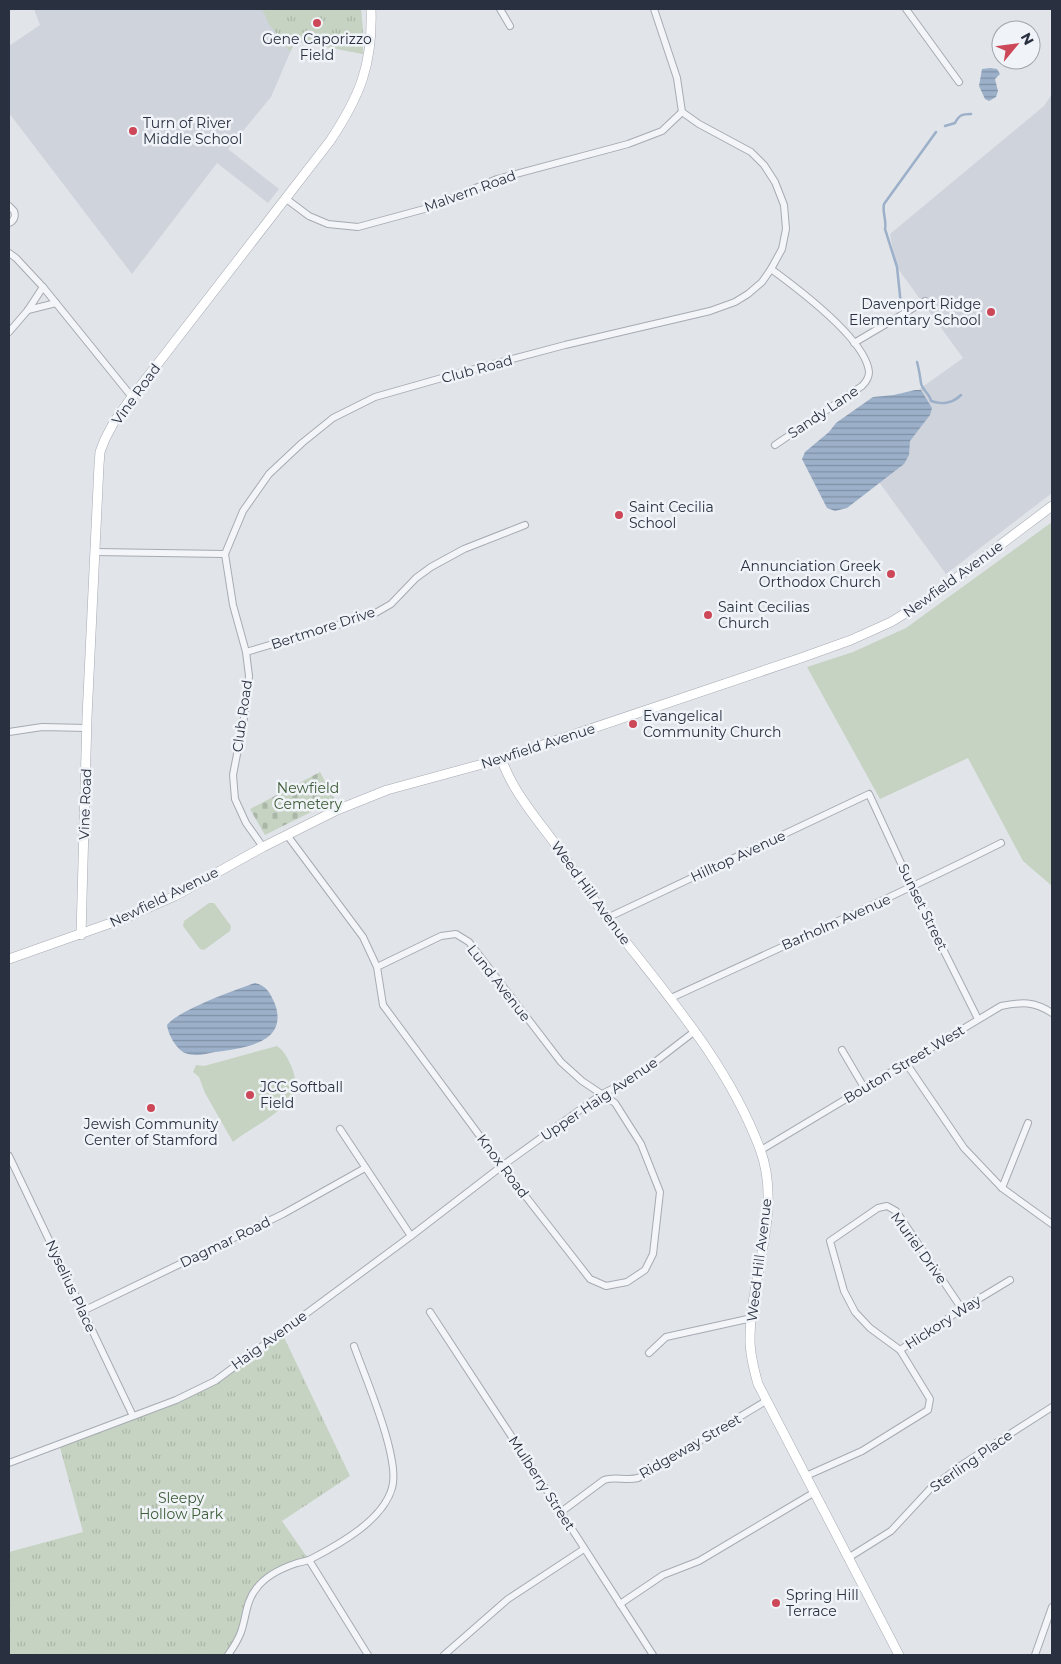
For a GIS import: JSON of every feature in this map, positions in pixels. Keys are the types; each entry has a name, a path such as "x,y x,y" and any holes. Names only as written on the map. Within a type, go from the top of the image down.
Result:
{"main road":[{"name":"Vine Road","path":"81,935 87,728 96,502 100,452 114,422 330,141 346,117 357,96 369,56 372,32 371,9"},
{"name":"Newfield Avenue","path":"9,959 81,935 175,896 263,847 337,810 387,790 501,759 851,640 891,622 927,600 1052,506"},
{"name":"Weed Hill Avenue","path":"501,759 514,786 607,918 671,998 724,1074 761,1150 767,1181 768,1210 752,1318 750,1341 753,1367 766,1401 899,1655"}],"street":[{"path":"500,9 510,26"},
{"path":"654,9 677,78 682,112"},
{"path":"906,9 959,82"},
{"name":"Malvern Road","path":"285,198 309,216 328,224 358,227 428,208 497,179 628,144 662,131 682,112"},
{"name":"Club Road","path":"263,847 246,823 235,798 233,775 244,718 249,676 246,652 233,605 225,554 243,511 269,474 302,443 333,418 375,397 456,374 710,311 735,302 762,282 782,249 786,229 784,205 775,182 764,165 751,152 699,124 682,112"},
{"path":"9,206 14,210 15,216 9,224"},
{"path":"9,253 43,287 132,398"},
{"name":"Sandy Lane","path":"771,269 823,308 854,343 867,364 869,373 868,380 862,386 775,444"},
{"path":"9,332 28,310 43,287"},
{"path":"854,343 925,301"},
{"path":"28,310 56,303"},
{"name":"Bertmore Drive","path":"246,652 372,615 392,604 416,578 430,567 464,550 525,525"},
{"path":"95,552 225,554"},
{"path":"9,732 42,727 87,728"},
{"name":"Hilltop Avenue","path":"607,918 869,794"},
{"name":"Sunset Street","path":"869,794 912,887 978,1019"},
{"name":"Knox Road","path":"287,835 363,937 377,967 383,1004 502,1166 590,1279 606,1286 627,1282 645,1270 653,1254 660,1192 641,1144 616,1103 602,1094"},
{"name":"Barholm Avenue","path":"671,998 912,887 1001,843"},
{"name":"Lund Avenue","path":"377,967 441,936 456,934 469,942 561,1062 582,1081 602,1094"},
{"name":"Bouton Street West","path":"761,1150 1001,1006 1020,1002 1041,1006 1052,1013"},
{"name":"Upper Haig Avenue","path":"502,1166 602,1094 628,1081 651,1065 695,1031"},
{"path":"842,1050 865,1089"},
{"path":"906,1063 964,1148 1002,1188 1052,1224"},
{"path":"1002,1188 1028,1123"},
{"path":"340,1128 411,1236"},
{"name":"Nyselius Place","path":"9,1156 133,1416"},
{"name":"Haig Avenue","path":"9,1464 176,1400 214,1381 411,1236 502,1166"},
{"name":"Dagmar Road","path":"83,1311 283,1214 365,1168"},
{"name":"Muriel Drive","path":"900,1350 870,1328 855,1312 844,1291 830,1240 878,1208 887,1206 896,1211 962,1309"},
{"name":"Hickory Way","path":"806,1476 862,1451 928,1410 930,1400 900,1350 1010,1280"},
{"name":"Mulberry Street","path":"430,1312 653,1655"},
{"path":"649,1353 666,1337 752,1318"},
{"path":"228,1655 241,1633 249,1601 255,1590 266,1579 284,1568 309,1560 368,1524 392,1490 394,1466 384,1427 354,1346"},
{"name":"Ridgeway Street","path":"561,1512 604,1480 611,1478 638,1478 766,1401"},
{"name":"Sterling Place","path":"848,1558 891,1531 930,1489 963,1464 1052,1407"},
{"path":"620,1604 663,1575 699,1560 814,1492"},
{"path":"444,1655 508,1599 584,1549"},
{"path":"309,1560 368,1655"},
{"path":"1035,1655 1052,1608"}],"shaded area":[{"name":"Turn of River Middle School","path":"34,9 361,9 363,54 295,41 271,97 228,149 279,189 268,203 217,163 132,274 9,113 9,46 40,25"},
{"name":"Davenport Ridge Elementary School","path":"1052,94 1052,493 946,574 836,423 873,397 886,413 963,358 896,266 890,234 1044,106"}],"green space":[{"path":"262,9 361,9 363,54 295,41 290,52 269,24"},
{"path":"1052,522 1052,886 1023,861 968,758 880,799 807,667 853,652 906,628"},
{"name":"Newfield Cemetery","path":"320,772 335,800 265,835 250,809"},
{"path":"209,903 214,903 231,926 230,931 204,950 200,949 183,926 184,921"},
{"name":"JCC Softball Field","path":"277,1046 285,1054 291,1066 297,1090 276,1113 233,1142 205,1093 199,1077 193,1072 196,1065 204,1066"},
{"name":"Sleepy Hollow Park","path":"281,1331 350,1476 282,1521 309,1560 284,1568 255,1590 241,1633 227,1655 9,1655 9,1552 83,1532 59,1444 198,1389"}],"water":[{"path":"991,68 991,70 998,70 1000,74 995,79 998,91 996,97 989,101 985,99 979,86 982,69"},
{"path":"921,390 932,408 930,415 910,441 909,455 904,464 847,508 835,511 827,508 802,459 805,452 829,432 836,423 873,397"},
{"path":"255,983 268,990 275,1004 278,1017 275,1028 269,1036 250,1046 200,1055 185,1053 176,1045 167,1025 173,1019 208,1001"}],"waterway":[{"path":"945,126 955,123 958,118 965,114 971,114"},
{"path":"901,305 897,267 885,229 884,204 936,132"},
{"path":"917,362 922,385 931,401 947,402 961,395"}],"place":[{"name":"Gene Caporizzo Field","path":"317,23"},
{"name":"Turn of River Middle School","path":"133,131"},
{"name":"Davenport Ridge Elementary School","path":"991,312"},
{"name":"Saint Cecilia School","path":"619,515"},
{"name":"Annunciation Greek Orthodox Church","path":"891,574"},
{"name":"Saint Cecilias Church","path":"708,615"},
{"name":"Evangelical Community Church","path":"633,724"},
{"name":"JCC Softball Field","path":"250,1095"},
{"name":"Jewish Community Center of Stamford","path":"151,1108"},
{"name":"Spring Hill Terrace","path":"776,1603"}]}
